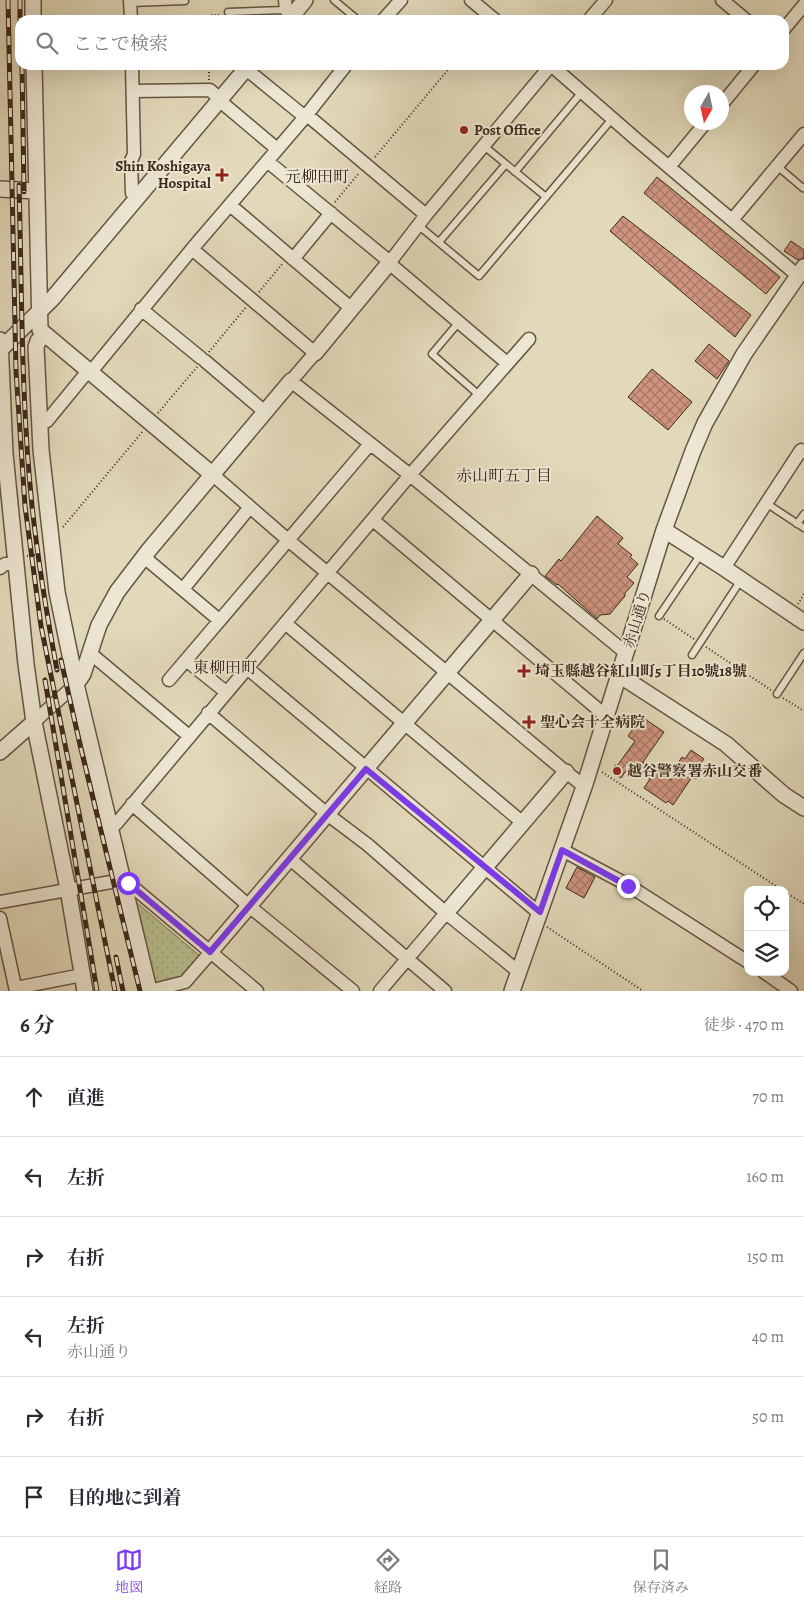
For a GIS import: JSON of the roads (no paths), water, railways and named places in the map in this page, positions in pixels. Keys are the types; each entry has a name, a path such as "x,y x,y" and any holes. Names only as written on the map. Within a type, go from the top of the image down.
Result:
{"street":[{"path":"33,0 34,15"},
{"path":"288,12 305,0"},
{"path":"471,0 489,15"},
{"path":"593,15 606,0"},
{"path":"722,0 740,15"},
{"path":"130,1 131,15"},
{"path":"387,15 398,1"},
{"path":"789,23 804,5"},
{"path":"34,70 40,330 149,425 213,475 566,772 580,783 585,784"},
{"path":"132,70 132,193 138,198"},
{"path":"85,991 68,889 34,722 26,664 5,454 0,346 40,312 138,198 217,97 245,70"},
{"path":"252,70 366,166 422,220"},
{"path":"40,424 47,421 89,372 306,116 342,70"},
{"path":"0,752 76,684 83,674 100,625 117,592 144,557 352,309 422,220 547,70"},
{"path":"557,70 732,220 801,271"},
{"path":"729,95 750,70"},
{"path":"133,90 217,97 277,149"},
{"path":"669,167 699,130"},
{"path":"732,220 804,134"},
{"path":"267,161 390,262 507,363"},
{"path":"0,190 37,191"},
{"path":"230,205 352,309"},
{"path":"291,257 329,212"},
{"path":"192,249 314,353"},
{"name":"赤山通り","path":"512,991 585,784 664,530 693,451 705,423 744,354 801,271"},
{"path":"141,309 265,412"},
{"path":"45,335 38,341 36,347 40,424 57,592 108,825 149,991 185,982 531,574"},
{"path":"108,825 116,824 246,668 529,339"},
{"path":"291,381 626,653"},
{"path":"169,680 370,444"},
{"path":"724,568 801,450 804,452"},
{"path":"183,589 250,507"},
{"path":"373,520 606,716"},
{"path":"664,530 804,622"},
{"path":"144,557 219,620"},
{"path":"0,568 16,560"},
{"path":"285,623 523,823"},
{"path":"90,653 189,736"},
{"path":"186,660 226,692"},
{"path":"246,668 485,866 538,916"},
{"path":"619,675 726,744 784,795 804,808"},
{"path":"208,713 519,972"},
{"path":"380,991 566,772"},
{"path":"132,804 249,906 353,991"},
{"path":"562,850 628,886 744,959"},
{"path":"289,858 445,991"},
{"path":"0,902 68,889 122,882 128,883 257,991"},
{"path":"0,918 5,960 16,990 82,975"},
{"path":"770,976 791,991"}],"lane":[{"path":"334,0 352,15"},
{"path":"130,1 185,1"},
{"path":"228,12 288,12"},
{"path":"516,172 582,92"},
{"path":"422,220 439,242 479,276 612,119"},
{"path":"484,146 546,197"},
{"path":"439,242 506,164"},
{"path":"777,166 804,187"},
{"path":"459,322 432,354 479,395"},
{"path":"766,503 804,528"},
{"path":"798,524 804,514"},
{"path":"659,616 701,554"},
{"path":"692,655 741,580"},
{"path":"777,694 804,653"}],"railway":[{"path":"8,0 16,371 25,506 41,626 115,991"},
{"path":"20,0 20,15"},
{"path":"22,70 24,192"},
{"path":"19,185 28,466 40,568 57,670"},
{"path":"61,660 140,991"},
{"path":"45,680 97,991"},
{"path":"116,957 123,991"}],"place":[{"name":"Post Office","path":"464,130"},
{"name":"Shin Koshigaya Hospital","path":"222,175"},
{"name":"埼玉縣越谷紅山町5丁目10號18號","path":"524,671"},
{"name":"聖心会十全病院","path":"529,722"},
{"name":"越谷警察署赤山交番","path":"617,771"}],"district":[{"name":"元柳田町","path":"317,176"},
{"name":"赤山町五丁目","path":"504,475"},
{"name":"東柳田町","path":"225,667"}]}
